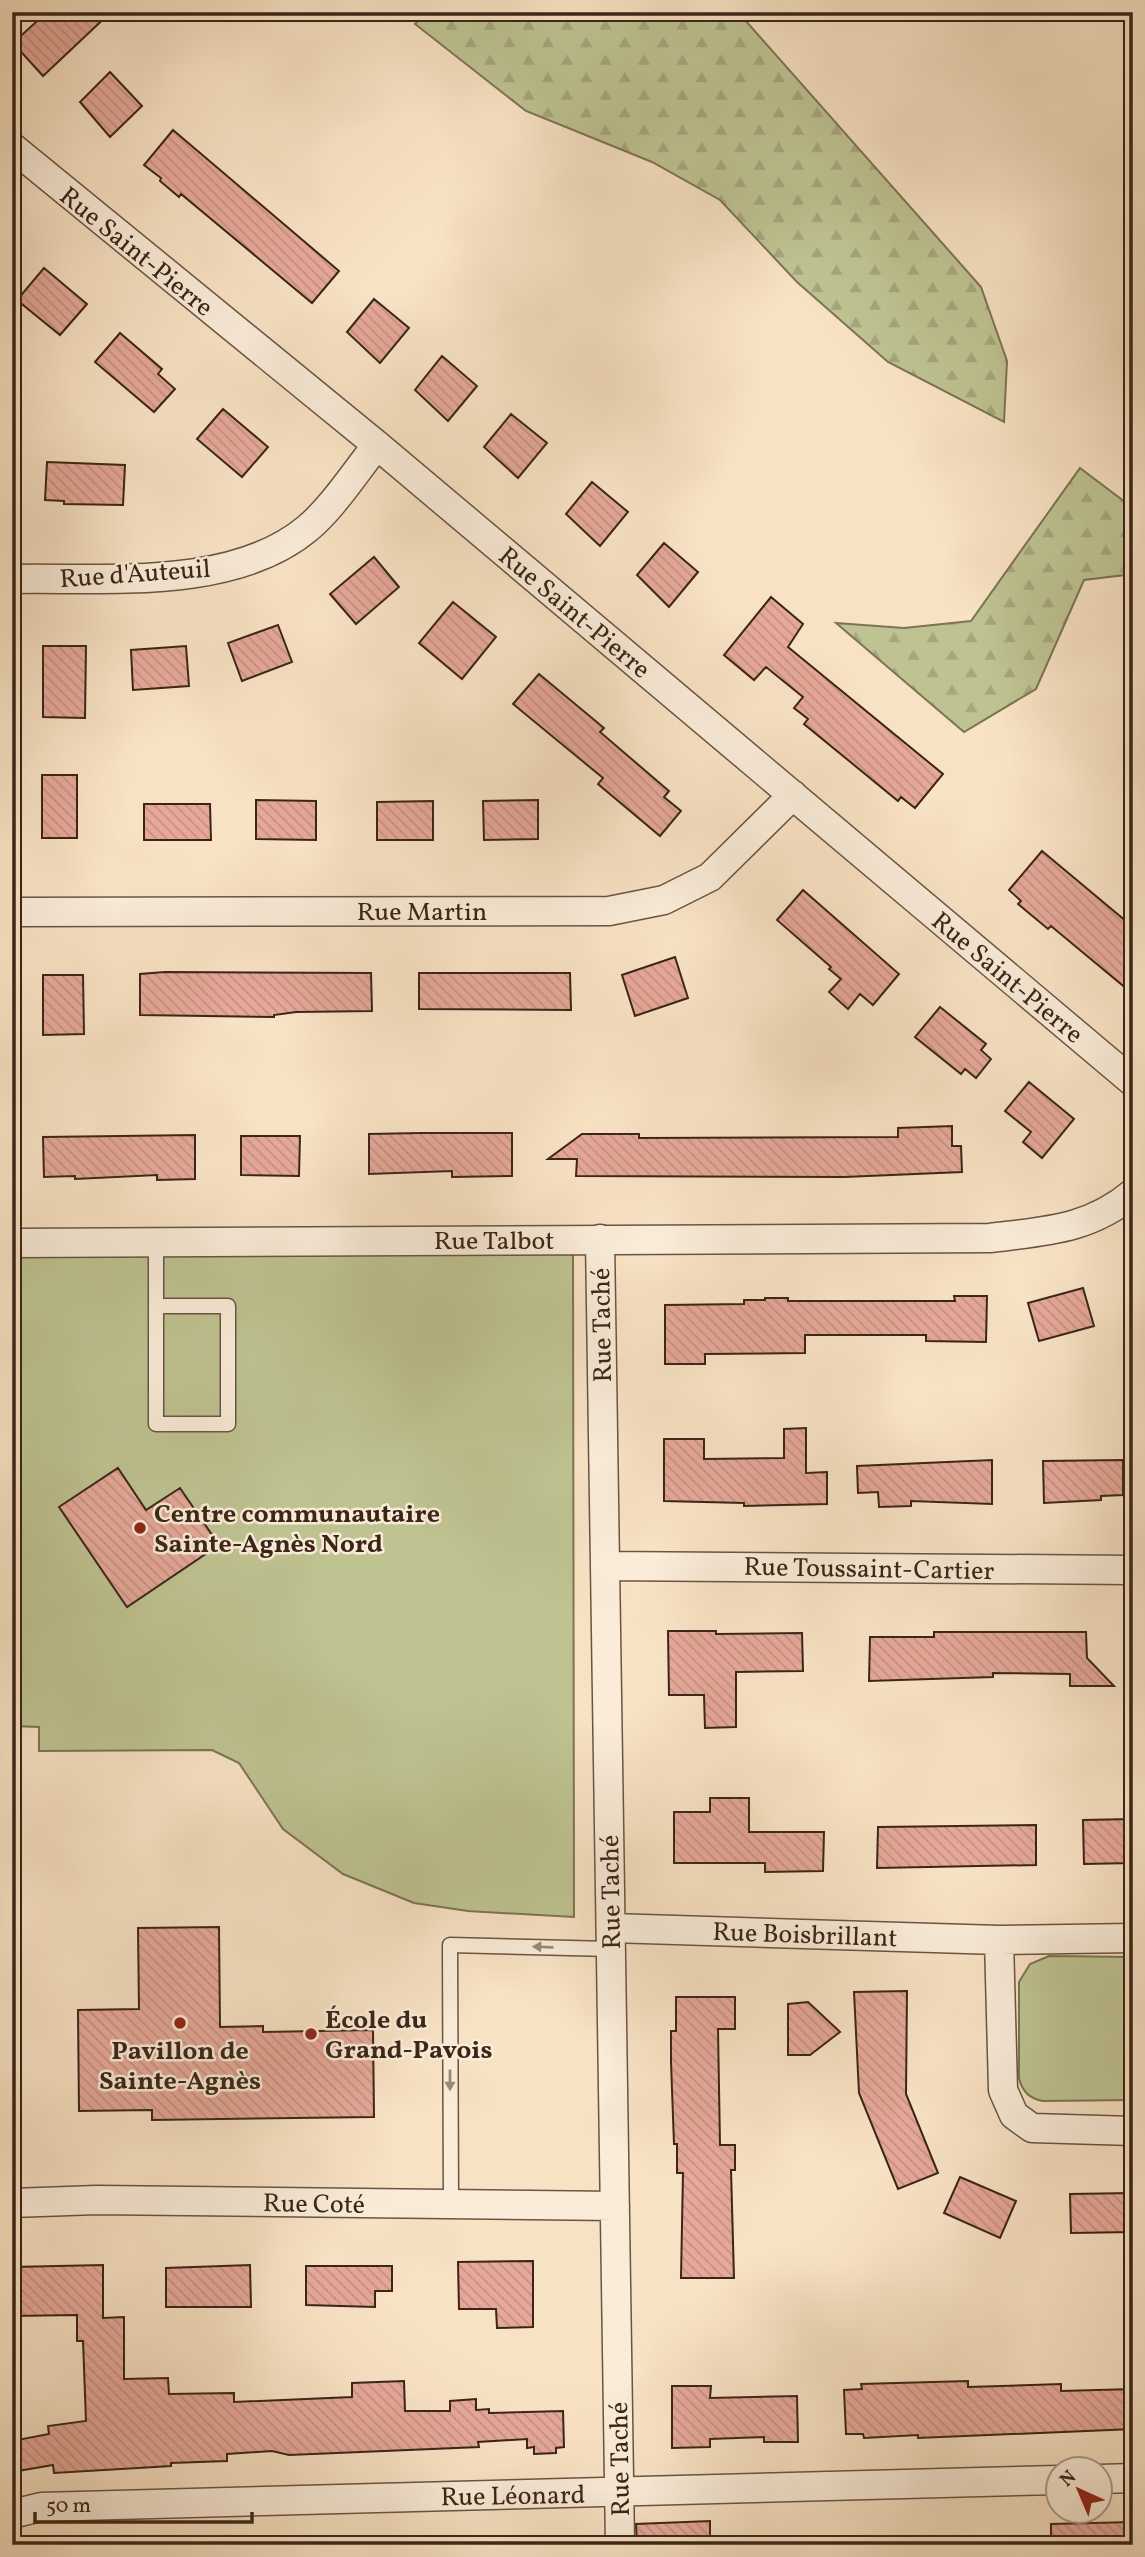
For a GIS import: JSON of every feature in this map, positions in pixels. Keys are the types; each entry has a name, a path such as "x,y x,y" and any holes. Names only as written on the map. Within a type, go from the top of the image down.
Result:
{"street":[{"name":"Rue Saint-Pierre","path":"12,147 377,445 1133,1082"},
{"name":"Rue d'Auteuil","path":"12,579 164,576 234,565 280,548 310,527 377,445"},
{"name":"Rue Martin","path":"12,912 609,911 664,900 710,877 793,795"},
{"name":"Rue Talbot","path":"12,1243 990,1238 1066,1229 1111,1212 1133,1192"},
{"name":"Rue Taché","path":"600,1239 620,2545"},
{"name":"Rue Toussaint-Cartier","path":"605,1566 1133,1570"},
{"name":"Rue Boisbrillant","path":"611,1938 1133,1938"},
{"path":"999,1940 1003,2090 1014,2115 1032,2128 1133,2131"},
{"name":"Rue Coté","path":"12,2203 111,2200 615,2206"},
{"path":"1114,2479 1133,2478"},
{"name":"Rue Léonard","path":"12,2514 41,2507 1044,2480"}],"lane":[{"path":"156,1243 156,1306 156,1424 228,1424 228,1306 156,1306"},
{"path":"451,2204 450,1945 611,1938"}],"green space":[{"path":"426,12 738,12 981,287 1007,361 1004,422 888,362 797,282 720,200 652,162 526,111 415,24"},
{"path":"1080,468 1133,508 1133,574 1084,580 1036,689 964,732 836,623 904,628 971,621"},
{"path":"12,1240 573,1253 574,1917 468,1911 414,1903 343,1874 283,1829 239,1763 212,1750 39,1751 39,1727 12,1726"},
{"path":"1049,1956 1133,1957 1133,2100 1043,2101 1030,2097 1024,2091 1019,2078 1019,1982 1030,1964"}],"building":[{"path":"47,12 111,12 43,76 13,43"},
{"path":"110,72 142,106 110,137 80,102"},
{"path":"173,130 339,271 312,303 181,194 179,197 144,165"},
{"path":"44,268 87,304 60,335 17,300"},
{"path":"374,299 409,328 380,363 347,332"},
{"path":"120,333 162,369 158,374 175,389 154,412 95,362"},
{"path":"442,356 477,386 448,421 415,390"},
{"path":"223,409 268,447 242,477 197,439"},
{"path":"511,414 547,443 518,478 484,447"},
{"path":"47,462 125,465 123,505 64,504 64,501 45,500"},
{"path":"592,482 628,512 600,546 566,514"},
{"path":"664,543 698,572 669,607 637,575"},
{"path":"374,557 399,587 356,624 330,594"},
{"path":"771,597 803,624 788,647 943,774 915,808 901,797 898,801 804,724 808,719 794,708 803,697 766,667 754,680 724,655"},
{"path":"453,602 496,637 462,679 419,643"},
{"path":"278,625 292,662 242,681 228,643"},
{"path":"43,646 86,646 85,718 43,717"},
{"path":"186,646 189,686 133,690 131,650"},
{"path":"539,674 604,728 600,732 669,791 664,797 681,811 660,836 598,784 603,778 513,704"},
{"path":"42,775 77,775 77,838 42,838"},
{"path":"256,800 316,801 316,840 256,839"},
{"path":"538,800 538,839 484,840 483,801"},
{"path":"433,801 433,840 377,840 377,802"},
{"path":"144,804 210,804 211,840 144,840"},
{"path":"1042,851 1133,927 1133,994 1051,926 1048,929 1018,904 1021,901 1009,890"},
{"path":"803,890 899,974 873,1005 860,994 848,1009 829,992 841,979 777,920"},
{"path":"675,957 688,998 635,1016 622,975"},
{"path":"371,973 372,1011 296,1012 274,1017 140,1015 140,974"},
{"path":"419,973 570,973 571,1010 419,1009"},
{"path":"43,975 83,975 84,1034 43,1035"},
{"path":"940,1007 986,1044 981,1050 991,1059 976,1078 965,1069 961,1074 915,1037"},
{"path":"1029,1082 1074,1119 1042,1158 1023,1142 1031,1132 1005,1111"},
{"path":"952,1126 952,1146 961,1146 962,1172 844,1177 576,1176 577,1159 548,1159 582,1134 639,1134 639,1138 898,1137 898,1128"},
{"path":"512,1133 512,1176 452,1177 452,1171 369,1174 369,1134"},
{"path":"195,1135 195,1179 157,1180 157,1175 75,1179 75,1176 44,1177 43,1137"},
{"path":"241,1136 300,1136 299,1176 241,1175"},
{"path":"1083,1288 1094,1326 1039,1341 1028,1303"},
{"path":"954,1296 987,1296 986,1342 926,1341 926,1335 805,1335 805,1353 705,1354 705,1364 665,1364 665,1305 744,1304 744,1300 765,1298 788,1298 788,1301 955,1301"},
{"path":"806,1428 806,1473 827,1472 827,1504 744,1506 744,1503 664,1501 664,1439 704,1439 704,1459 784,1458 784,1429"},
{"path":"992,1460 992,1504 911,1501 911,1506 879,1507 878,1492 858,1493 857,1466"},
{"path":"1123,1460 1123,1495 1101,1496 1101,1500 1044,1503 1043,1461"},
{"name":"Centre communautaire Sainte-Agnès Nord","path":"118,1468 146,1510 180,1488 219,1545 127,1607 59,1507"},
{"path":"668,1631 716,1631 716,1634 802,1633 803,1671 736,1672 736,1727 705,1728 704,1695 669,1695"},
{"path":"934,1632 1086,1632 1087,1658 1114,1686 1070,1686 1070,1674 993,1673 993,1677 869,1681 870,1637 934,1637"},
{"path":"710,1798 749,1798 749,1832 824,1832 823,1871 765,1872 765,1863 674,1863 674,1812 710,1812"},
{"path":"1133,1819 1133,1863 1084,1864 1083,1820"},
{"path":"1036,1825 1036,1865 877,1868 878,1827"},
{"name":"Pavillon de Sainte-Agnès","path":"219,1927 220,2027 263,2026 263,2032 373,2030 374,2117 152,2120 152,2110 79,2111 78,2010 139,2009 138,1928"},
{"path":"907,1991 906,2094 938,2173 898,2189 859,2093 854,1992"},
{"path":"676,1997 735,1997 735,2029 718,2029 720,2145 735,2145 735,2170 731,2170 734,2278 681,2278 683,2173 677,2173 671,2062 671,2031 676,2031"},
{"path":"808,2002 840,2032 810,2055 788,2055 788,2004"},
{"path":"960,2177 1016,2201 1000,2238 944,2213"},
{"path":"1132,2193 1132,2232 1071,2233 1070,2194"},
{"path":"533,2261 533,2327 497,2328 496,2309 459,2309 458,2262"},
{"path":"103,2265 103,2318 124,2317 124,2379 168,2378 169,2394 234,2393 234,2402 352,2397 352,2383 404,2381 405,2411 450,2411 450,2401 476,2399 476,2410 489,2409 489,2413 563,2411 564,2447 556,2448 556,2453 534,2454 534,2447 527,2448 527,2439 478,2442 479,2447 289,2455 272,2451 227,2454 227,2461 171,2463 171,2466 54,2473 53,2465 12,2472 12,2441 49,2434 48,2426 86,2421 83,2341 77,2341 77,2315 12,2316 12,2267"},
{"path":"250,2265 251,2307 166,2307 166,2268"},
{"path":"306,2266 392,2266 392,2291 375,2291 375,2307 306,2305"},
{"path":"968,2381 968,2387 1061,2384 1061,2391 1133,2389 1133,2429 918,2438 918,2435 864,2438 863,2434 846,2434 844,2390 862,2389 861,2384"},
{"path":"672,2386 711,2386 710,2398 797,2396 798,2442 764,2442 764,2437 710,2439 710,2447 672,2448"},
{"path":"710,2521 710,2545 637,2545 636,2524"},
{"path":"1114,2522 1133,2522 1133,2545 1051,2545 1051,2526 1114,2526"}],"place":[{"name":"Centre communautaire Sainte-Agnès Nord","path":"140,1528"},
{"name":"Pavillon de Sainte-Agnès","path":"180,2023"},
{"name":"École du Grand-Pavois","path":"311,2034"}]}
